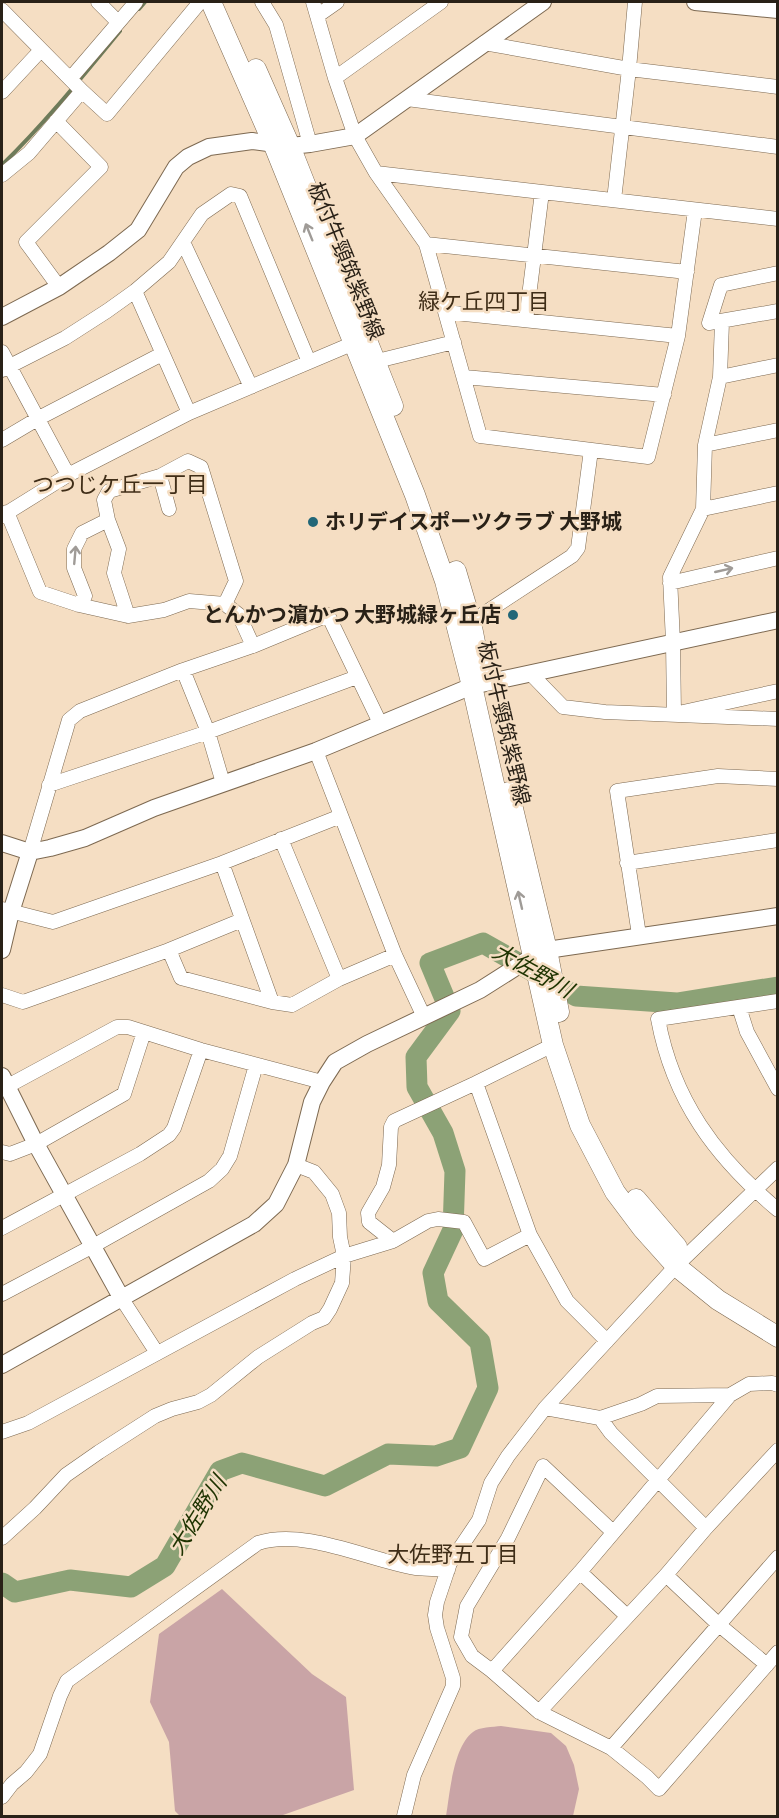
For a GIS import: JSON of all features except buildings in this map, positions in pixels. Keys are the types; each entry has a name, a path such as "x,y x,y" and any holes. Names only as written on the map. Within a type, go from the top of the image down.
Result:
{"main road":[{"name":"板付牛頸筑紫野線","path":"212,2 291,144 354,343 369,363 437,516 471,622 478,685"},
{"name":"板付牛頸筑紫野線","path":"225,2 291,144 445,581 478,685 539,953 554,1045 580,1125 615,1192 642,1228 681,1262 718,1300 777,1337"},
{"name":"板付牛頸筑紫野線","path":"539,953 585,1104 618,1174 681,1262 777,1323"}],"street":[{"path":"98,2 118,22"},
{"path":"70,79 136,2"},
{"path":"2,10 107,114 200,2"},
{"path":"262,2 276,25 291,144"},
{"path":"313,2 355,136 375,173 426,244 480,436 648,457 678,336 695,210"},
{"path":"317,16 337,2"},
{"path":"335,78 441,2"},
{"path":"2,317 59,287 138,230 176,167 188,157 209,147 252,141 291,144 355,136 543,2"},
{"path":"614,200 635,2"},
{"path":"695,2 777,10"},
{"path":"484,43 629,69 777,87"},
{"path":"2,93 41,50"},
{"path":"2,175 29,153 82,91"},
{"path":"407,99 777,147"},
{"path":"56,121 101,167 26,242 59,287"},
{"path":"375,173 777,219"},
{"path":"526,320 542,192"},
{"path":"6,367 65,338 135,291 169,262 202,214 231,194 240,196 309,362"},
{"path":"183,242 251,387"},
{"path":"426,244 687,272"},
{"path":"777,273 720,285 709,323 777,311"},
{"path":"135,291 189,413"},
{"path":"445,312 678,336"},
{"path":"674,714 670,577 703,509 705,445 720,377 722,322"},
{"path":"369,363 454,342"},
{"path":"253,646 239,615 225,604 189,601 164,610 128,616 79,605 40,592 4,514 68,475 189,413 354,343"},
{"path":"2,352 6,367 39,418 68,475"},
{"path":"2,440 39,418 162,354"},
{"path":"720,377 777,365"},
{"path":"464,377 663,395"},
{"path":"705,445 777,430"},
{"path":"471,622 572,556 578,548 591,450"},
{"path":"128,616 114,573 119,549 108,520 104,501 109,491 160,476 188,461 201,467 236,581 225,604"},
{"path":"160,476 169,509"},
{"path":"703,509 777,493"},
{"path":"79,605 85,596 74,568 74,549 82,533 108,520"},
{"path":"670,583 777,558"},
{"path":"2,950 6,911 30,852 69,720 80,711 183,670 253,646 328,615 380,723"},
{"path":"2,843 30,852 85,838 154,808 316,751 478,685 777,620"},
{"path":"183,670 224,783"},
{"path":"530,673 563,707 605,712 777,719"},
{"path":"49,785 207,732 357,677"},
{"path":"674,714 777,691"},
{"path":"316,751 395,955 427,1016"},
{"path":"639,935 617,791 718,776 777,779"},
{"path":"6,911 53,922 222,863 341,816"},
{"path":"281,839 339,979"},
{"path":"627,863 777,840"},
{"path":"222,863 272,1002"},
{"path":"2,1365 254,1224 276,1204 296,1165 312,1102 335,1062 367,1044 480,990 539,953 639,935 777,916"},
{"path":"2,995 23,1002 169,950 242,920"},
{"path":"169,950 181,978 272,1002 292,1005 339,979 395,955"},
{"path":"777,1001 658,1019 670,1068 698,1124 714,1148 755,1191 777,1210"},
{"path":"740,1006 747,1032 777,1089"},
{"path":"157,1353 122,1299 4,1082 117,1027 128,1027 201,1050 322,1082"},
{"path":"2,1152 10,1154 36,1144 124,1094 144,1032"},
{"path":"393,1241 369,1221 368,1213 383,1187 389,1165 391,1126 394,1121 554,1045"},
{"path":"2,1228 140,1154 169,1135 174,1128 201,1050"},
{"path":"2,1293 93,1246 209,1180 222,1169 230,1156 256,1065"},
{"path":"476,1083 530,1235 567,1301 607,1341"},
{"path":"2,1538 66,1475 99,1452 155,1416 198,1402 211,1395 258,1358 312,1323 324,1318 342,1283 344,1256 339,1213 332,1194 314,1172 296,1165"},
{"path":"404,1816 414,1775 453,1686 453,1678 437,1628 435,1615 437,1602 450,1563 479,1520 491,1483 545,1408 681,1262 777,1168"},
{"path":"2,1432 28,1423 295,1279 344,1256 393,1241 428,1221 438,1219 464,1222 484,1259 530,1235"},
{"path":"492,1671 580,1572 730,1395 749,1384 772,1383 777,1385"},
{"path":"545,1408 600,1418 657,1396 730,1395"},
{"path":"600,1418 611,1433 705,1528"},
{"path":"539,1712 777,1451"},
{"path":"613,1532 543,1466 508,1538 467,1606 461,1637 472,1656 539,1712 611,1748 659,1789 777,1652"},
{"path":"2,1797 40,1754 67,1681 258,1543 277,1539 311,1541 416,1568 448,1570"},
{"path":"611,1748 777,1557"},
{"path":"580,1572 627,1616"},
{"path":"666,1575 718,1624 767,1665"}],"shaded area":[{"path":"222,1589 312,1674 346,1697 354,1790 283,1816 180,1816 175,1811 169,1742 150,1702 159,1634"},
{"path":"501,1726 551,1733 566,1746 574,1765 579,1789 573,1816 446,1816 457,1759 466,1739 479,1729"}],"waterway":[{"path":"139,9 145,2"},
{"path":"2,165 48,116 120,31"},
{"name":"大佐野川","path":"2,1583 15,1592 70,1580 131,1587 165,1566 220,1471 242,1463 325,1486 388,1454 436,1456 460,1448 488,1388 480,1342 438,1301 433,1273 453,1230 455,1171 443,1133 417,1087 416,1057 450,1011 430,963 483,943 576,996 677,1003 778,987"}],"place":[{"name":"ホリデイスポーツクラブ 大野城","path":"313,522"},
{"name":"とんかつ濵かつ 大野城緑ヶ丘店","path":"513,615"}],"district":[{"name":"緑ケ丘四丁目","path":"484,301"},
{"name":"つつじケ丘一丁目","path":"120,484"},
{"name":"大佐野五丁目","path":"453,1554"}]}
